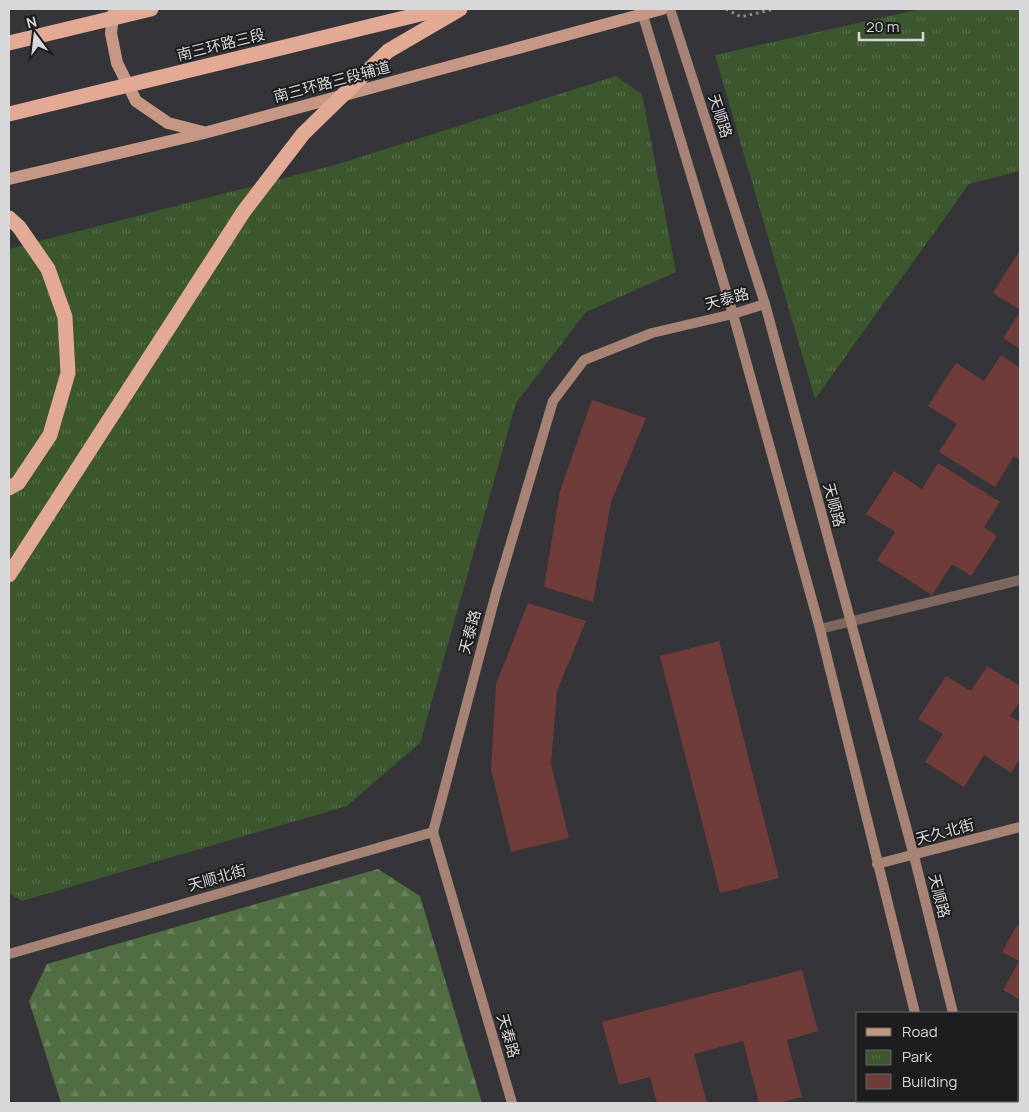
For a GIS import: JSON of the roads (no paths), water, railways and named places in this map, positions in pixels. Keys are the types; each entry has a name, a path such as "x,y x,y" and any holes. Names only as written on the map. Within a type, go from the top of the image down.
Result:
{"highway":[{"path":"9,44 151,9"},
{"name":"南三环路三段","path":"9,114 441,9"},
{"path":"9,575 244,210 303,134 388,50 460,9"},
{"path":"9,218 19,227 48,269 65,317 68,374 50,435 18,482 9,488"}],"main road":[{"path":"114,9 111,33 117,63 136,101 168,123 204,133"},
{"name":"南三环路三段辅道","path":"9,180 204,133 642,12 662,9"}],"street":[{"name":"天顺路","path":"670,9 765,304 914,856 953,1012"},
{"path":"642,12 733,314 820,629 915,1012"},
{"name":"天泰路","path":"512,1103 433,832 496,593 553,401 584,360 652,333 733,314 765,304"},
{"name":"天久北街","path":"877,864 914,856 1020,827"},
{"name":"天顺北街","path":"9,954 433,832"}],"lane":[{"path":"820,629 1020,580"}]}
